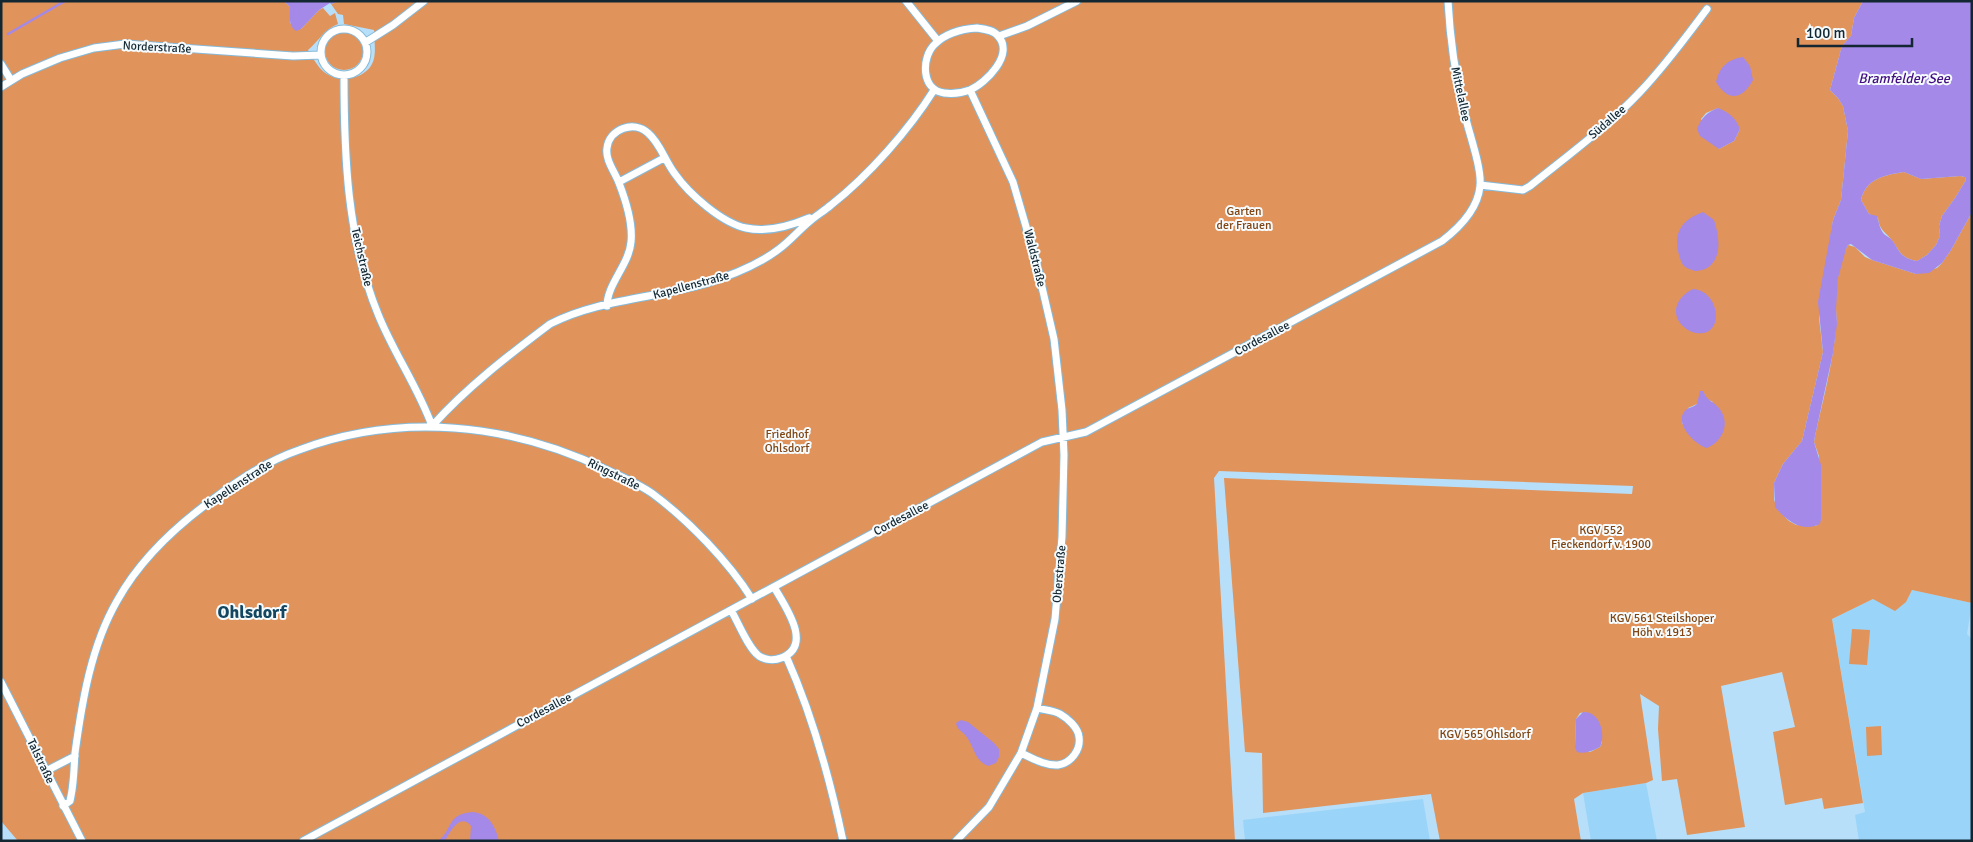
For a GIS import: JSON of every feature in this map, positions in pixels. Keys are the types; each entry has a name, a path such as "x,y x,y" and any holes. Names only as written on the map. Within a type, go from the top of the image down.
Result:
{"street":[{"path":"366,42 393,25 424,1"},
{"path":"906,1 938,41"},
{"path":"999,36 1003,49 1001,57 995,70 984,81 970,90 954,94 934,90 928,81 925,71 929,53 938,41 952,33 970,29 987,30 999,36 1027,26 1077,1"},
{"name":"Mittelallee","path":"1448,1 1450,42 1463,109 1478,167 1480,185"},
{"name":"Südallee","path":"1480,185 1523,190 1530,186 1639,93 1664,66 1707,9"},
{"path":"340,28 353,29 366,42 368,53 363,65 355,73 344,75 335,73 328,68 321,55 323,41 327,35 340,28"},
{"name":"Norderstraße","path":"1,87 60,58 94,48 125,44 293,56 321,55"},
{"path":"1,64 12,80"},
{"name":"Teichstraße","path":"344,75 344,125 349,191 360,261 378,315 425,406 432,426"},
{"name":"Kapellenstraße","path":"64,806 70,801 84,699 103,627 117,600 131,579 188,518 250,474 300,449 360,433 432,426 482,378 550,324 562,318 702,284 744,269 779,250 816,216 832,205 889,148 922,109 934,90"},
{"name":"Waldstraße","path":"970,90 1006,164 1030,238 1054,339 1064,437"},
{"name":"Kapellenstraße","path":"607,306 607,298 619,276 631,244 631,224 619,182 607,153 610,138 620,129 632,126 644,130 655,141 676,176 694,196 730,222 746,228 769,230 797,224 816,216"},
{"path":"619,182 664,158"},
{"name":"Cordesallee","path":"303,841 1042,442 1086,432 1442,241 1457,230 1466,218 1473,206 1480,185"},
{"name":"Ringstraße","path":"432,426 488,432 536,443 589,461 642,488 654,495 689,526 723,560 752,599"},
{"name":"Oberstraße","path":"956,841 988,807 1021,753 1037,708 1055,619 1062,537 1064,437"},
{"path":"731,610 751,648 758,655 767,660 777,660 786,656 793,650 797,633 774,587"},
{"path":"786,656 798,684 828,774 843,841"},
{"name":"Talstraße","path":"1,682 82,841"},
{"path":"1021,753 1040,762 1056,765 1066,762 1075,755 1078,747 1079,737 1076,729 1068,720 1058,712 1037,708"},
{"path":"46,771 75,756"}],"shaded area":[{"path":"1912,590 1972,603 1967,634 1972,639 1972,841 1859,841 1855,815 1865,812 1832,619 1873,599 1906,602"},
{"path":"1646,783 1657,841 1591,841 1583,793"},
{"path":"1423,799 1430,841 1245,841 1243,820"}],"green space":[{"name":"Friedhof Ohlsdorf","path":"1,1 284,1 290,7 290,23 301,29 323,8 330,16 335,13 338,24 325,32 308,50 317,65 324,72 343,79 363,74 368,69 374,60 375,47 374,30 344,24 343,15 338,14 331,4 340,1 1863,1 1854,18 1851,36 1842,46 1830,90 1843,106 1848,131 1841,200 1833,220 1819,318 1823,352 1802,441 1783,464 1774,483 1774,500 1779,511 1796,525 1816,526 1821,519 1819,456 1814,442 1835,341 1838,275 1848,245 1855,247 1865,257 1872,260 1916,274 1937,268 1942,263 1972,212 1972,603 1912,590 1906,602 1895,611 1873,599 1832,619 1863,803 1824,809 1822,798 1785,805 1773,732 1795,727 1782,672 1721,686 1745,827 1687,835 1677,779 1662,781 1658,729 1659,706 1640,694 1653,780 1646,783 1583,793 1574,799 1581,841 1440,841 1431,794 1263,813 1262,753 1245,752 1224,478 1632,494 1633,486 1219,471 1214,478 1235,841 18,841 1,821","holes":["1718,108 1740,129 1734,141 1719,149 1701,119 1706,113","1704,393 1705,398 1713,402 1686,428 1682,423 1688,408 1697,404","1586,712 1602,742 1600,747 1590,752 1575,747 1576,719 1580,713"]},
{"path":"344,32 357,38 363,51 357,64 344,70 331,64 325,51 331,38"},
{"path":"1904,172 1921,179 1960,176 1965,177 1966,180 1942,216 1939,226 1940,236 1936,245 1927,255 1917,261 1911,260 1900,253 1881,227 1878,218 1869,214 1861,200 1867,187 1872,182 1883,176"},
{"path":"1852,629 1870,630 1867,665 1849,664"},
{"path":"1881,726 1882,755 1867,756 1866,727"}],"water":[{"path":"284,1 340,1 330,3 319,10 301,29 296,31 291,24 290,7"},
{"name":"Bramfelder See","path":"1863,1 1972,1 1972,212 1942,263 1929,273 1916,274 1872,260 1851,244 1848,245 1838,278 1837,324 1833,353 1814,442 1821,465 1821,519 1820,524 1807,527 1795,524 1775,507 1774,483 1783,464 1802,441 1823,352 1818,302 1833,220 1841,200 1848,131 1843,106 1830,90 1842,46 1851,36 1854,18","holes":["1904,172 1921,179 1960,176 1965,177 1966,180 1942,216 1939,226 1940,236 1936,245 1927,255 1917,261 1903,256 1891,239 1882,232 1877,216 1869,214 1861,200 1867,187 1883,176"]},
{"path":"1743,57 1750,66 1753,80 1749,87 1740,95 1735,96 1725,93 1716,82 1719,72 1729,62"},
{"path":"1718,108 1732,116 1740,129 1734,141 1719,149 1700,136 1697,129 1705,116"},
{"path":"1703,212 1714,220 1718,239 1718,252 1712,264 1707,268 1695,271 1685,267 1682,263 1677,244 1679,231 1682,226 1691,218"},
{"path":"1693,289 1709,297 1714,305 1715,322 1712,329 1705,333 1689,331 1677,318 1676,308 1678,303 1684,295"},
{"path":"1700,391 1703,391 1708,399 1719,408 1723,414 1725,425 1721,436 1713,445 1707,448 1692,438 1682,422 1685,410 1697,404"},
{"path":"1583,712 1594,715 1597,719 1602,730 1602,742 1600,747 1580,753 1577,752 1575,747 1576,719"},
{"path":"961,720 968,722 999,749 999,757 996,763 988,766 977,757 969,740 957,727 956,723"},
{"path":"472,812 483,815 490,821 499,841 470,841 471,826 463,821 456,825 445,841 438,841 454,819"}],"waterway":[{"path":"8,34 65,1"}],"district":[{"name":"Ohlsdorf","path":"252,612"}],"park label":[{"name":"Garten der Frauen","path":"1244,218"},
{"name":"KGV 552 Fieckendorf v. 1900","path":"1601,537"},
{"name":"KGV 561 Steilshoper Höh v. 1913","path":"1662,625"},
{"name":"KGV 565 Ohlsdorf","path":"1485,734"}]}
